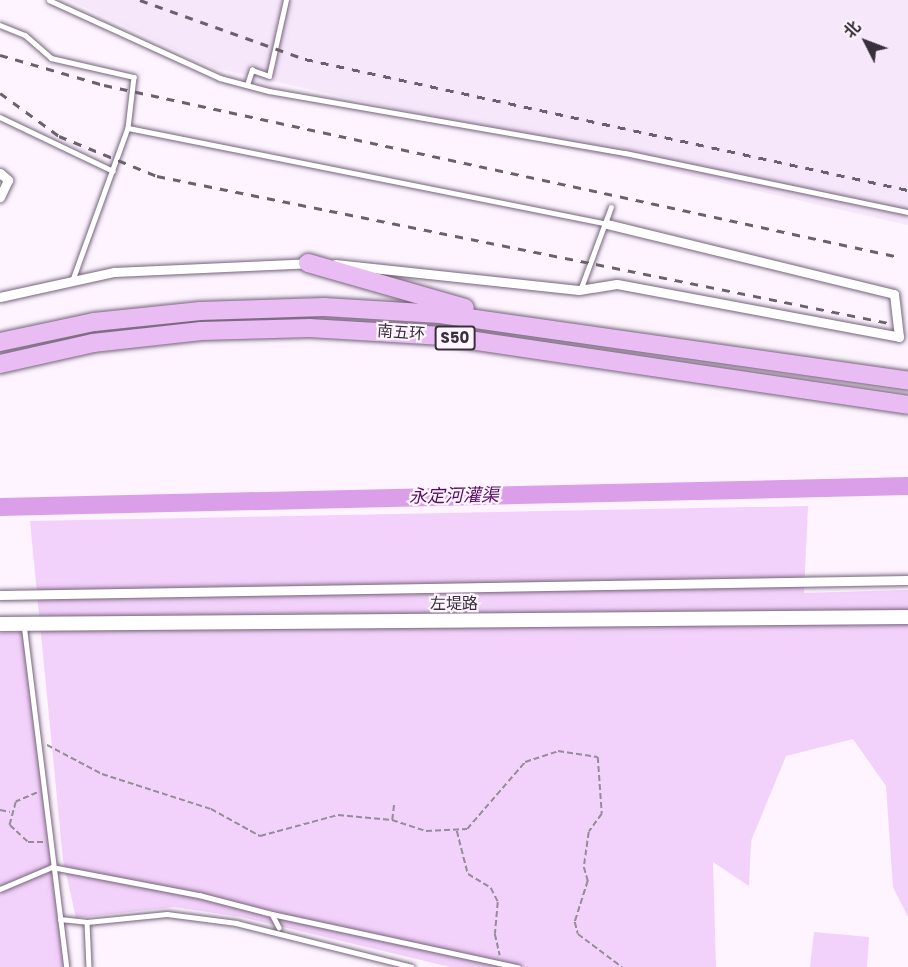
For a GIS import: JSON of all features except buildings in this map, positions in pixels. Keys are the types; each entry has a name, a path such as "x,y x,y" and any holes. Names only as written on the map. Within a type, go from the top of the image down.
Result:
{"highway":[{"path":"308,263 542,327"},
{"name":"南五环","path":"0,342 94,322 302,307 440,314 908,381"},
{"name":"南五环","path":"0,364 158,336 310,327 442,336 908,405"}],"main road":[{"name":"左堤路","path":"0,624 908,617"}],"street":[{"path":"0,173 8,180 0,197"},
{"path":"0,297 114,272 308,263 579,290 617,284 899,337 894,294 607,224"},
{"path":"0,595 908,580"}],"lane":[{"path":"50,0 246,85 626,153 908,212"},
{"path":"246,85 252,70 269,76 286,0"},
{"path":"0,25 25,35 51,58 134,77 128,128 73,280"},
{"path":"0,117 112,171"},
{"path":"128,128 607,224"},
{"path":"579,290 607,224 611,207"},
{"path":"24,624 52,867 67,967"},
{"path":"0,889 52,867 518,967"},
{"path":"60,919 87,922 167,914 236,922 412,967"},
{"path":"272,914 279,927"},
{"path":"87,922 89,967"}],"path":[{"path":"38,741 102,774 211,809 260,836 338,815 392,820 426,831 467,829 525,762 537,755 558,751 598,757 602,814 589,832 584,867 588,881 575,922 578,934 622,967"},
{"path":"43,792 22,796 10,812 10,825 20,838 49,841"},
{"path":"392,820 394,804"},
{"path":"0,810 10,812"},
{"path":"456,830 468,874 491,888 498,902 495,934 504,964"}],"shaded area":[{"path":"69,0 908,0 908,225 215,68"},
{"path":"808,506 804,593 908,590 908,917 893,887 886,786 853,739 786,756 751,841 749,886 713,862 716,967 450,967 241,917 174,907 76,918 63,860 30,521"},
{"path":"25,632 68,967 0,967 0,633"},
{"path":"814,932 869,937 867,967 810,967"}],"waterway":[{"name":"永定河灌渠","path":"0,507 908,486"}],"railway":[{"path":"140,0 305,59 908,190"},
{"path":"0,55 104,85 895,256"},
{"path":"0,93 59,136 157,176 889,323"}]}
